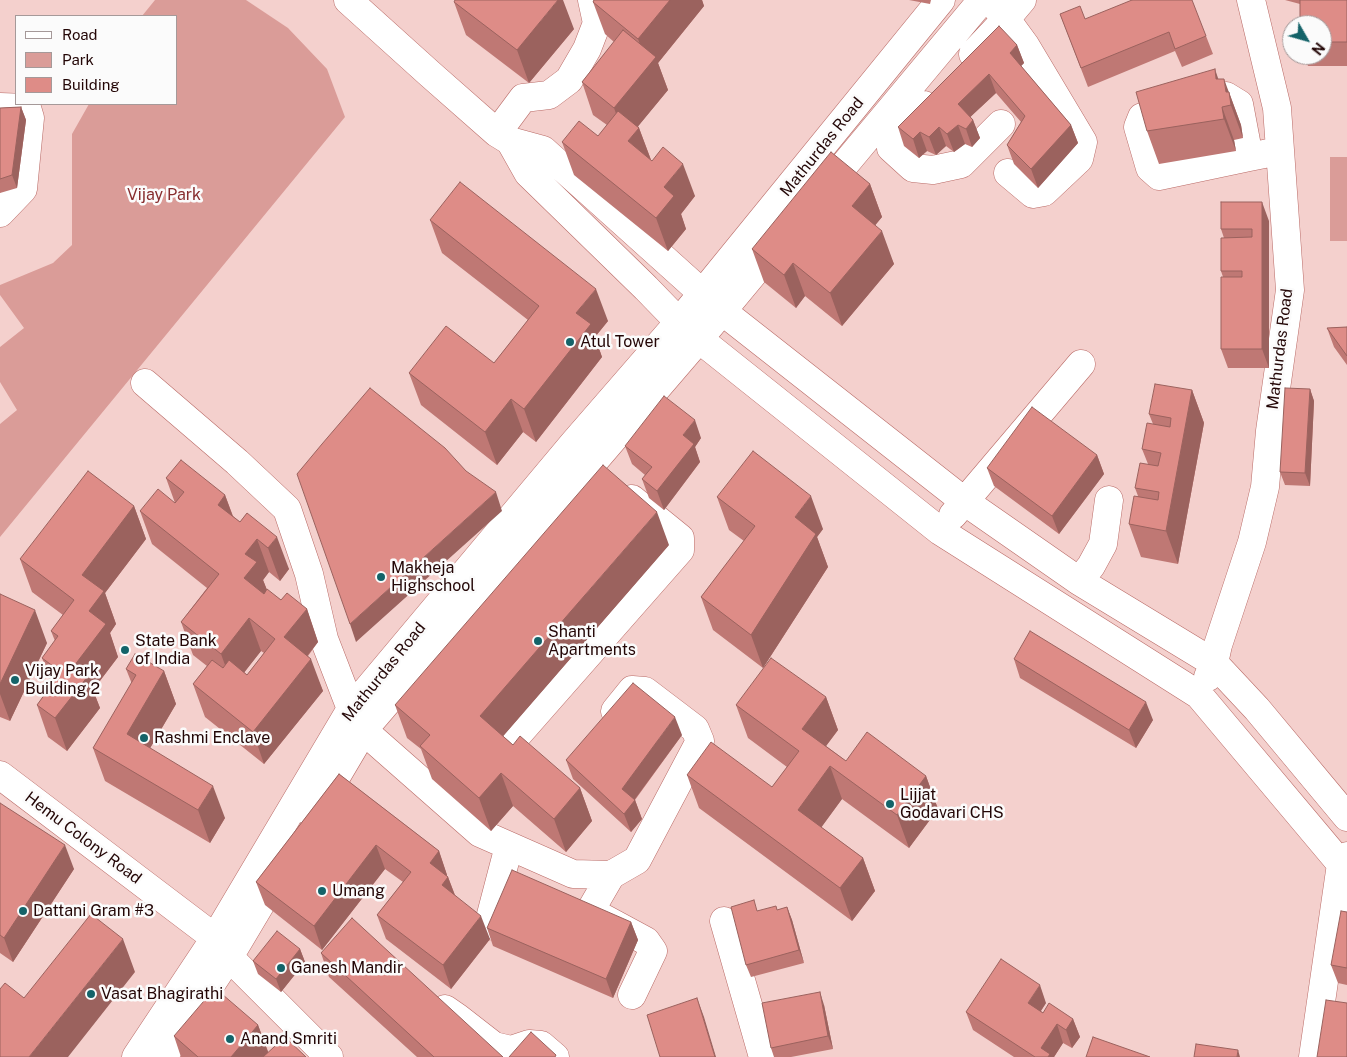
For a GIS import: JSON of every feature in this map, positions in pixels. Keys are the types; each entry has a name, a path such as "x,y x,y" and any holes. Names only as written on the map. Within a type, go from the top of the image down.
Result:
{"street":[{"path":"348,0 503,137 528,173 689,331 940,531 1199,695 1345,863 1313,1057"},
{"path":"503,137 523,98 549,94 569,80 587,49 597,24 592,0"},
{"name":"Mathurdas Road","path":"712,303 941,0"},
{"path":"358,719 605,475 689,331 712,303 801,216 982,0"},
{"name":"Mathurdas Road","path":"1199,695 1214,663 1218,645 1252,542 1265,487 1270,431 1290,290 1276,108 1251,0"},
{"path":"959,69 1006,6 1025,45 1083,142 1079,158 1044,192 1034,194 1008,173"},
{"path":"939,90 892,140 891,148 913,168 933,170 961,164 1001,124"},
{"path":"0,106 27,108 30,118 23,189 0,213"},
{"path":"503,137 543,150 712,303 964,501 1079,581 1214,663 1257,710 1347,817"},
{"path":"1249,157 1280,151"},
{"name":"Mathurdas Road","path":"136,1057 222,948 358,719 573,444 689,331"},
{"path":"940,531 1081,364"},
{"path":"145,383 287,509 309,574 324,639 358,719 372,738 480,833 573,874 611,875"},
{"path":"524,761 510,749 513,740 680,550 680,538 605,475"},
{"path":"1079,581 1091,566 1103,544 1109,500"},
{"path":"602,727 632,690 645,691 695,729 700,741 637,860 611,875 593,906 596,914 646,941 653,951 632,995"},
{"name":"Hemu Colony Road","path":"0,775 222,948 312,1051"},
{"path":"488,926 509,846"},
{"path":"724,921 763,1057"},
{"path":"163,1057 222,948"},
{"path":"425,993 438,1006 458,1018 494,1046 511,1050 529,1044 541,1045 555,1057"}],"green space":[{"name":"Vijay Park","path":"155,0 246,0 288,28 327,69 345,117 0,537 0,424 17,410 0,382 0,347 24,328 0,295 0,285 53,263 72,245 72,134 88,105 178,105 178,15 143,15"},
{"path":"1330,157 1347,157 1347,241 1330,241"}],"building":[{"path":"455,0 558,0 517,50 454,2"},
{"path":"594,0 670,0 638,39 593,2"},
{"path":"1132,0 1192,0 1206,36 1175,49 1169,32 1081,68 1060,14 1080,6 1085,19"},
{"path":"1300,0 1347,0 1347,42 1332,42 1332,15 1300,15"},
{"path":"999,26 1017,45 1010,53 1071,125 1031,169 1007,145 1025,116 989,74 958,104 973,120 966,129 958,125 947,134 939,127 929,137 920,132 913,139 898,127"},
{"path":"623,30 656,57 614,108 582,82"},
{"path":"1215,69 1216,79 1224,79 1226,92 1229,92 1231,105 1222,107 1224,119 1147,131 1136,92"},
{"path":"21,107 12,175 0,179 0,108"},
{"path":"618,111 639,128 628,141 652,161 663,147 683,164 664,187 674,196 656,218 562,142 579,121 598,136"},
{"path":"831,152 870,184 852,206 882,231 830,293 793,263 784,275 752,249"},
{"path":"460,182 596,289 576,313 591,324 524,409 511,399 485,432 409,373 446,326 494,363 539,306 430,220"},
{"path":"1221,202 1262,202 1262,349 1221,349 1221,277 1242,277 1242,271 1221,271 1221,238 1252,237 1252,229 1221,229"},
{"path":"1347,327 1347,356 1327,328"},
{"path":"1155,384 1192,390 1166,531 1129,524 1134,496 1158,500 1159,492 1135,488 1140,463 1158,466 1161,453 1142,449 1147,423 1170,427 1171,418 1149,414"},
{"name":"Makheja Highschool","path":"370,388 445,448 466,471 496,492 350,624 297,474"},
{"path":"1285,388 1310,389 1305,473 1280,472"},
{"path":"664,396 695,420 683,435 694,444 657,491 642,479 652,467 625,446"},
{"path":"1032,407 1097,455 1052,516 987,468"},
{"path":"753,451 811,496 795,517 816,534 751,635 701,597 755,526 717,497"},
{"path":"181,460 225,495 218,505 240,522 247,513 277,537 268,548 257,539 245,554 257,562 244,578 264,594 267,589 281,600 287,593 307,609 284,637 311,659 253,732 193,684 212,660 223,668 229,660 247,675 275,639 249,618 221,654 181,622 219,574 140,511 158,489 175,503 184,492 166,478"},
{"path":"603,465 657,512 480,716 513,745 520,736 580,788 554,819 501,773 479,798 420,746 430,735 395,705"},
{"path":"88,471 134,506 82,575 104,591 89,611 106,624 74,666 88,676 55,718 37,705 61,672 42,658 58,636 51,631 74,600 20,559"},
{"path":"0,594 35,610 0,684"},
{"path":"1030,631 1146,702 1129,730 1014,659"},
{"path":"135,654 164,671 127,734 213,786 198,810 93,748 136,675 126,669"},
{"path":"771,658 826,697 802,729 846,761 867,732 926,776 897,815 830,766 798,810 863,858 840,888 687,775 711,742 772,787 799,751 736,705"},
{"path":"633,683 675,717 622,789 635,800 624,814 566,760"},
{"name":"Umang","path":"339,774 439,851 430,863 448,877 442,885 481,916 443,965 377,915 411,872 376,845 314,926 256,882"},
{"name":"Dattani Gram #3","path":"0,803 65,845 4,938 0,935"},
{"path":"512,870 631,922 606,979 487,928"},
{"path":"754,900 757,911 776,906 777,910 787,907 799,950 746,965 731,907"},
{"path":"1341,911 1347,912 1347,968 1331,965"},
{"path":"91,914 123,939 29,1057 0,1057 0,989 5,983 24,998"},
{"path":"352,918 503,1057 434,1057 321,953"},
{"path":"277,931 300,949 276,979 253,961"},
{"path":"1001,959 1040,985 1028,1003 1043,1013 1049,1003 1073,1019 1066,1030 1057,1024 1041,1048 1050,1054 1048,1057 1035,1057 966,1012"},
{"path":"215,988 258,1025 231,1057 198,1057 174,1036"},
{"path":"820,992 828,1036 771,1048 762,1003"},
{"path":"697,998 715,1057 660,1057 647,1015"},
{"path":"1326,1000 1347,1003 1347,1057 1317,1057"},
{"path":"531,1032 556,1055 555,1057 509,1057"},
{"path":"285,1037 306,1057 263,1057"},
{"path":"1093,1037 1150,1057 1086,1057"},
{"path":"1196,1044 1238,1050 1237,1057 1194,1057"}],"place":[{"name":"Atul Tower","path":"570,342"},
{"name":"Makheja Highschool","path":"381,577"},
{"name":"Shanti Apartments","path":"538,641"},
{"name":"State Bank of India","path":"125,650"},
{"name":"Vijay Park Building 2","path":"15,680"},
{"name":"Rashmi Enclave","path":"144,738"},
{"name":"Lijjat Godavari CHS","path":"890,804"},
{"name":"Umang","path":"322,891"},
{"name":"Dattani Gram #3","path":"23,911"},
{"name":"Ganesh Mandir","path":"281,968"},
{"name":"Vasat Bhagirathi","path":"91,994"},
{"name":"Anand Smriti","path":"230,1039"}]}
